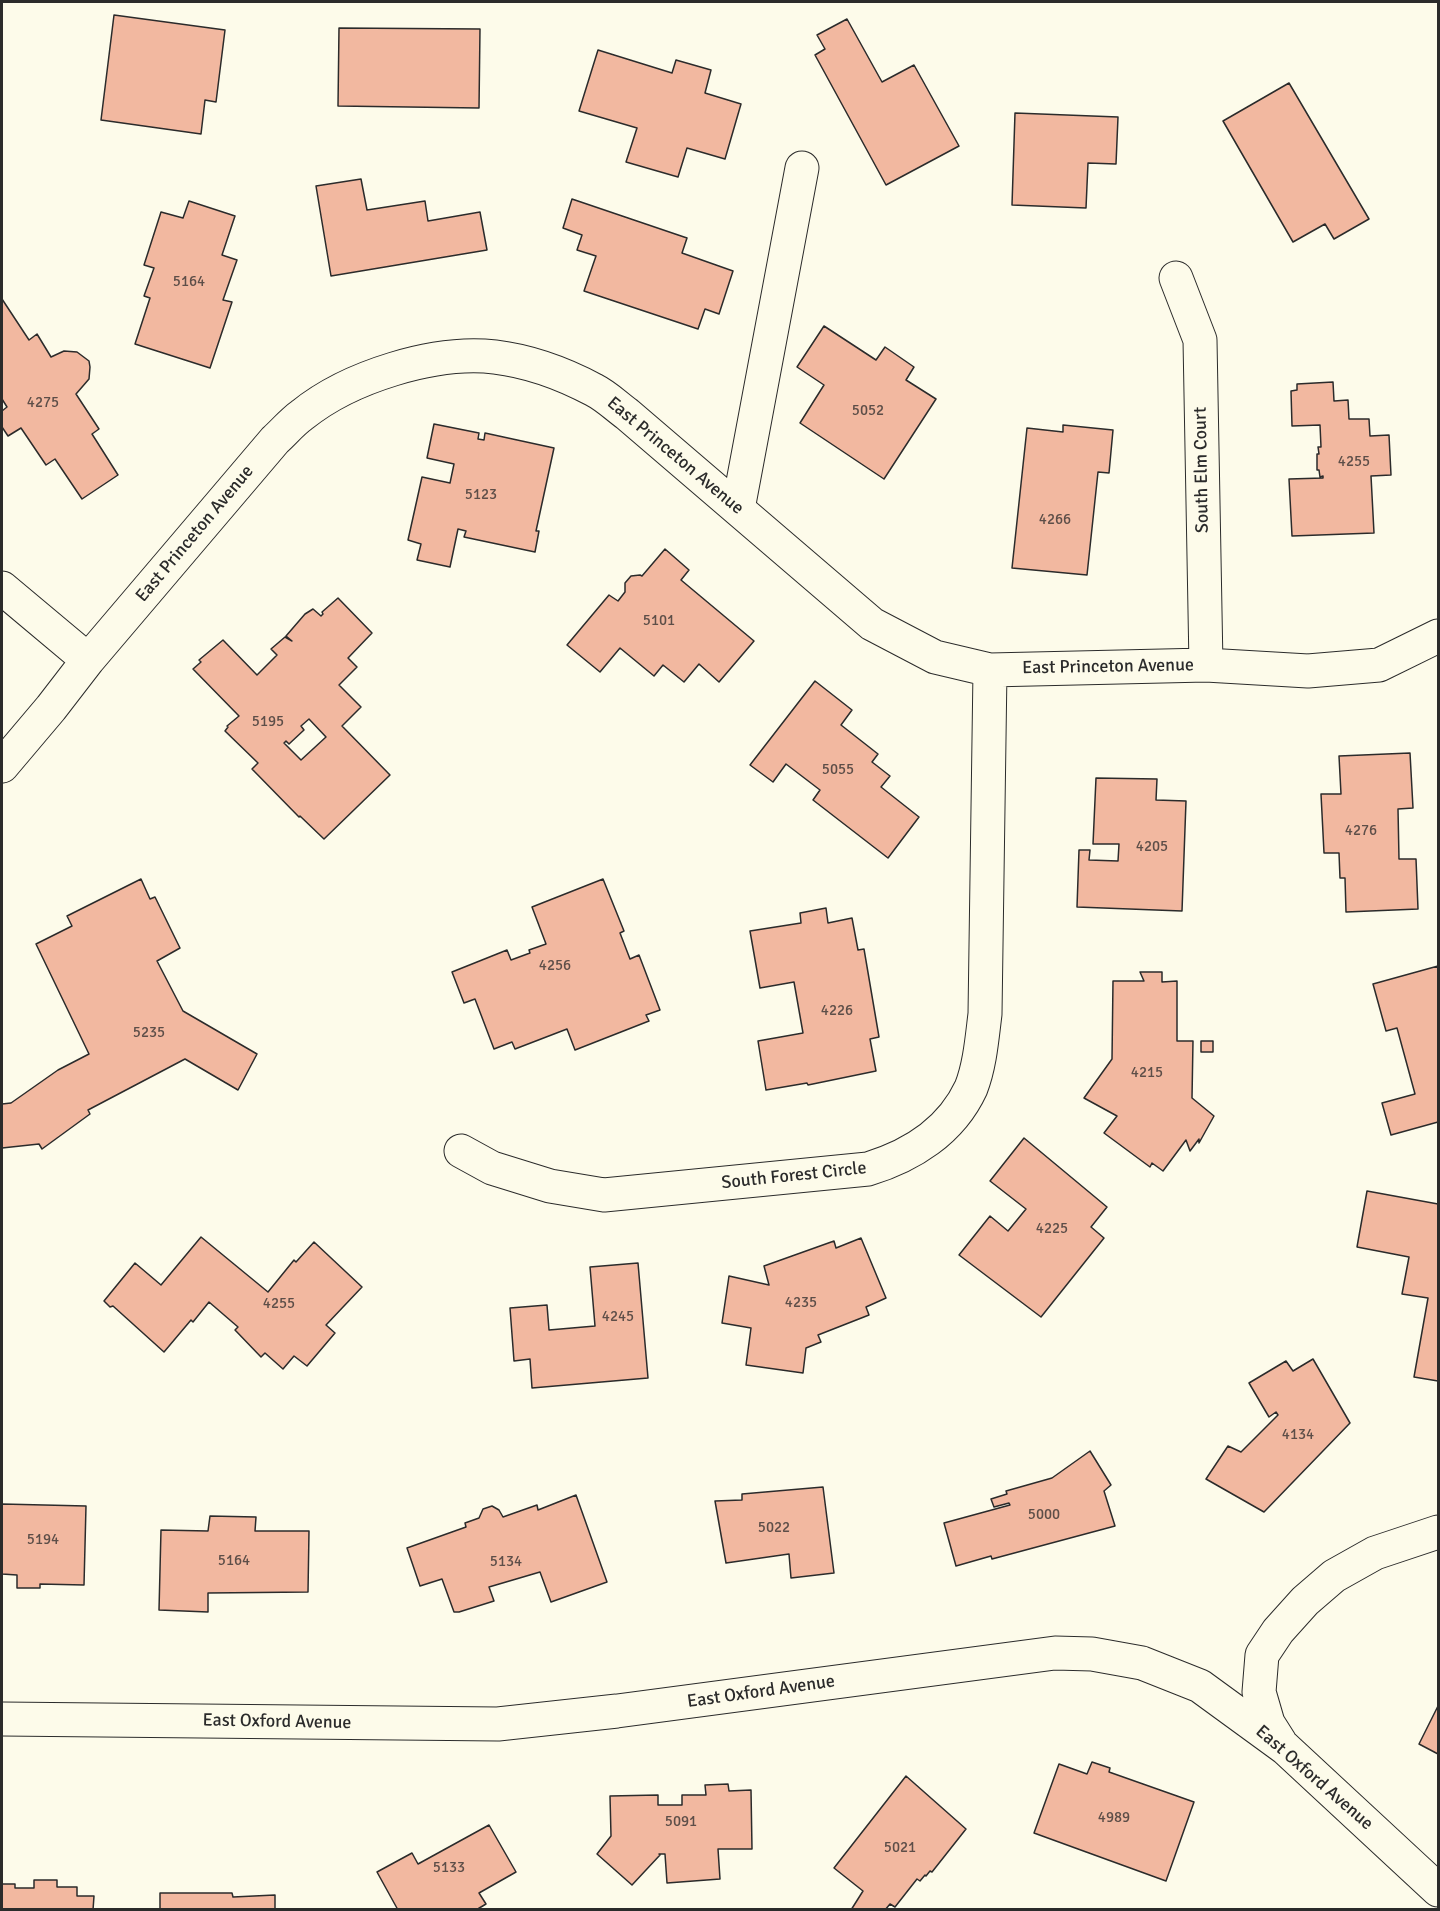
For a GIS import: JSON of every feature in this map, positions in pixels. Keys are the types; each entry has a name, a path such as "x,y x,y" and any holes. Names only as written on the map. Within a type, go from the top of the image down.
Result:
{"street":[{"path":"738,509 802,168"},
{"name":"South Elm Court","path":"1176,278 1200,340 1206,665"},
{"name":"East Princeton Avenue","path":"2,766 88,660 275,440 302,414 335,394 376,374 405,365 462,357 495,357 550,370 595,390 873,624 935,657 990,670 1206,665 1308,671 1379,664 1438,636"},
{"path":"2,588 88,660"},
{"name":"South Forest Circle","path":"461,1151 492,1168 550,1186 604,1195 868,1169 909,1154 934,1136 955,1114 971,1087 979,1058 985,1014 990,670"},
{"path":"1285,1748 1268,1723 1258,1692 1262,1655 1278,1631 1305,1601 1334,1576 1376,1553 1438,1533"},
{"name":"East Oxford Avenue","path":"2,1719 498,1725 1055,1653 1092,1654 1142,1664 1200,1686 1285,1748 1438,1890"}],"building":[{"path":"114,15 225,30 216,102 205,100 201,134 101,120"},
{"path":"847,19 882,82 914,65 959,146 886,185 815,55 825,49 817,35"},
{"path":"339,28 480,29 479,108 338,106"},
{"path":"598,50 672,73 676,60 711,70 705,93 741,104 725,159 687,148 678,177 626,162 637,128 579,111"},
{"path":"1289,83 1369,219 1334,239 1325,224 1293,242 1223,121"},
{"path":"1015,113 1118,117 1116,164 1088,163 1086,208 1012,205"},
{"path":"361,179 367,210 425,201 428,221 480,212 487,250 331,276 316,186"},
{"path":"572,199 687,238 682,253 733,271 719,314 705,309 698,329 584,291 596,256 577,250 582,235 563,228"},
{"path":"189,201 235,216 222,255 237,260 223,300 232,302 210,368 135,344 150,298 144,296 154,268 144,265 161,212 183,218"},
{"path":"2,299 29,340 37,334 51,357 64,351 77,352 89,361 89,379 76,394 99,429 92,434 118,475 82,499 55,459 46,465 21,428 8,436 2,427 2,411 7,407 2,399"},
{"path":"824,326 876,360 885,347 914,367 906,380 936,399 884,479 800,423 824,385 797,367"},
{"path":"1333,382 1334,401 1348,400 1349,419 1369,419 1370,436 1389,435 1391,475 1371,476 1374,533 1292,536 1289,479 1323,478 1323,476 1320,477 1319,470 1317,470 1318,447 1321,447 1320,425 1292,426 1291,391 1297,390 1297,384"},
{"path":"434,424 479,433 478,439 484,440 485,433 554,448 536,531 539,531 535,552 464,537 466,531 458,529 450,567 417,560 421,544 408,540 422,477 450,483 454,464 427,458"},
{"path":"1063,425 1113,430 1109,473 1098,472 1087,575 1012,568 1027,428 1063,432"},
{"path":"665,549 689,570 681,580 754,641 719,682 699,664 684,682 663,665 654,676 620,648 600,672 567,645 609,595 618,601 625,592 625,583 631,576 642,576"},
{"path":"338,598 372,633 348,658 357,667 339,685 361,707 342,726 390,775 324,839 252,769 258,763 225,731 227,726 239,716 193,669 201,662 199,660 223,640 257,675 277,655 271,649 285,637 292,641 286,636 305,614 313,609 321,616 322,612","holes":["309,719 326,737 301,760 284,743 286,741 289,744 304,730 301,726"]},
{"path":"815,681 852,710 841,725 878,754 872,762 890,776 881,787 919,817 888,858 813,800 820,790 786,764 773,782 750,765"},
{"path":"1410,753 1413,808 1398,809 1399,859 1416,859 1418,909 1346,912 1345,878 1340,878 1339,853 1324,853 1321,794 1341,794 1339,756"},
{"path":"1096,778 1157,779 1156,800 1186,801 1182,911 1077,907 1079,850 1090,850 1089,860 1118,861 1119,844 1093,844"},
{"path":"141,879 150,899 155,897 180,948 157,961 183,1011 257,1054 238,1090 185,1059 88,1110 90,1114 42,1149 39,1144 2,1148 2,1104 11,1103 58,1070 89,1054 36,944 72,926 67,916"},
{"path":"603,879 624,931 620,933 630,959 639,955 660,1010 646,1015 649,1021 575,1050 567,1029 515,1049 512,1042 494,1049 475,999 464,1003 452,972 507,950 511,960 546,944 532,907"},
{"path":"826,908 828,923 852,918 858,950 864,949 879,1037 870,1039 876,1071 808,1085 807,1083 766,1090 758,1041 803,1033 794,982 760,988 750,931 801,923 800,913"},
{"path":"1438,966 1438,1122 1391,1135 1382,1103 1415,1094 1397,1028 1386,1031 1373,984"},
{"path":"1140,972 1162,972 1162,982 1177,981 1177,1041 1193,1041 1192,1098 1214,1116 1199,1143 1199,1139 1190,1151 1186,1140 1163,1171 1152,1163 1150,1167 1104,1133 1117,1116 1084,1098 1112,1059 1113,981 1144,981"},
{"path":"1201,1041 1213,1041 1213,1052 1201,1052"},
{"path":"1024,1138 1107,1207 1091,1227 1104,1238 1041,1317 959,1255 990,1216 1008,1231 1026,1209 990,1181"},
{"path":"1367,1191 1438,1204 1438,1381 1414,1377 1428,1298 1402,1294 1409,1257 1357,1247"},
{"path":"201,1237 268,1292 294,1260 296,1262 314,1242 362,1287 326,1325 335,1333 307,1366 294,1356 283,1369 265,1353 261,1357 235,1330 238,1327 209,1302 164,1352 113,1306 110,1307 104,1301 135,1263 161,1285"},
{"path":"861,1238 886,1298 866,1307 869,1315 818,1335 821,1342 806,1348 803,1373 746,1365 751,1328 722,1323 729,1276 769,1285 764,1266 834,1241 836,1248"},
{"path":"638,1263 648,1378 532,1388 530,1359 514,1361 510,1308 547,1305 549,1330 595,1326 590,1267"},
{"path":"1313,1359 1350,1423 1264,1512 1206,1479 1228,1446 1241,1452 1278,1415 1276,1412 1269,1417 1249,1383 1286,1361 1293,1371"},
{"path":"1090,1451 1111,1485 1104,1491 1115,1526 992,1559 991,1556 956,1566 944,1523 1010,1505 1009,1503 994,1507 991,1499 1007,1494 1006,1491 1052,1478"},
{"path":"823,1487 834,1573 791,1578 789,1554 726,1563 715,1501 742,1500 742,1494"},
{"path":"576,1495 607,1582 551,1602 540,1572 489,1587 494,1601 459,1612 454,1612 442,1579 420,1586 407,1548 466,1527 465,1523 479,1518 483,1509 492,1506 499,1510 503,1517 537,1505 538,1510"},
{"path":"2,1504 86,1506 84,1585 40,1584 40,1588 17,1588 17,1575 2,1574"},
{"path":"210,1516 256,1517 255,1531 309,1531 308,1592 208,1593 208,1612 159,1610 161,1530 208,1531"},
{"path":"1438,1706 1438,1754 1419,1744"},
{"path":"1092,1762 1110,1768 1109,1772 1194,1802 1166,1881 1034,1833 1059,1764 1087,1774"},
{"path":"906,1776 966,1829 932,1872 930,1871 920,1881 917,1879 895,1907 890,1904 885,1910 851,1910 863,1891 834,1868"},
{"path":"728,1784 729,1791 751,1790 752,1849 718,1849 720,1879 667,1883 665,1854 659,1854 632,1885 597,1854 611,1836 610,1796 658,1795 658,1805 682,1805 682,1795 706,1795 705,1785"},
{"path":"489,1825 516,1872 479,1893 486,1904 476,1910 398,1910 377,1872 412,1853 418,1864"},
{"path":"34,1880 57,1880 57,1887 77,1887 77,1896 94,1896 93,1910 2,1910 2,1884 15,1884 15,1888 34,1888"},
{"path":"160,1893 232,1893 233,1897 275,1895 275,1910 160,1910"}]}
